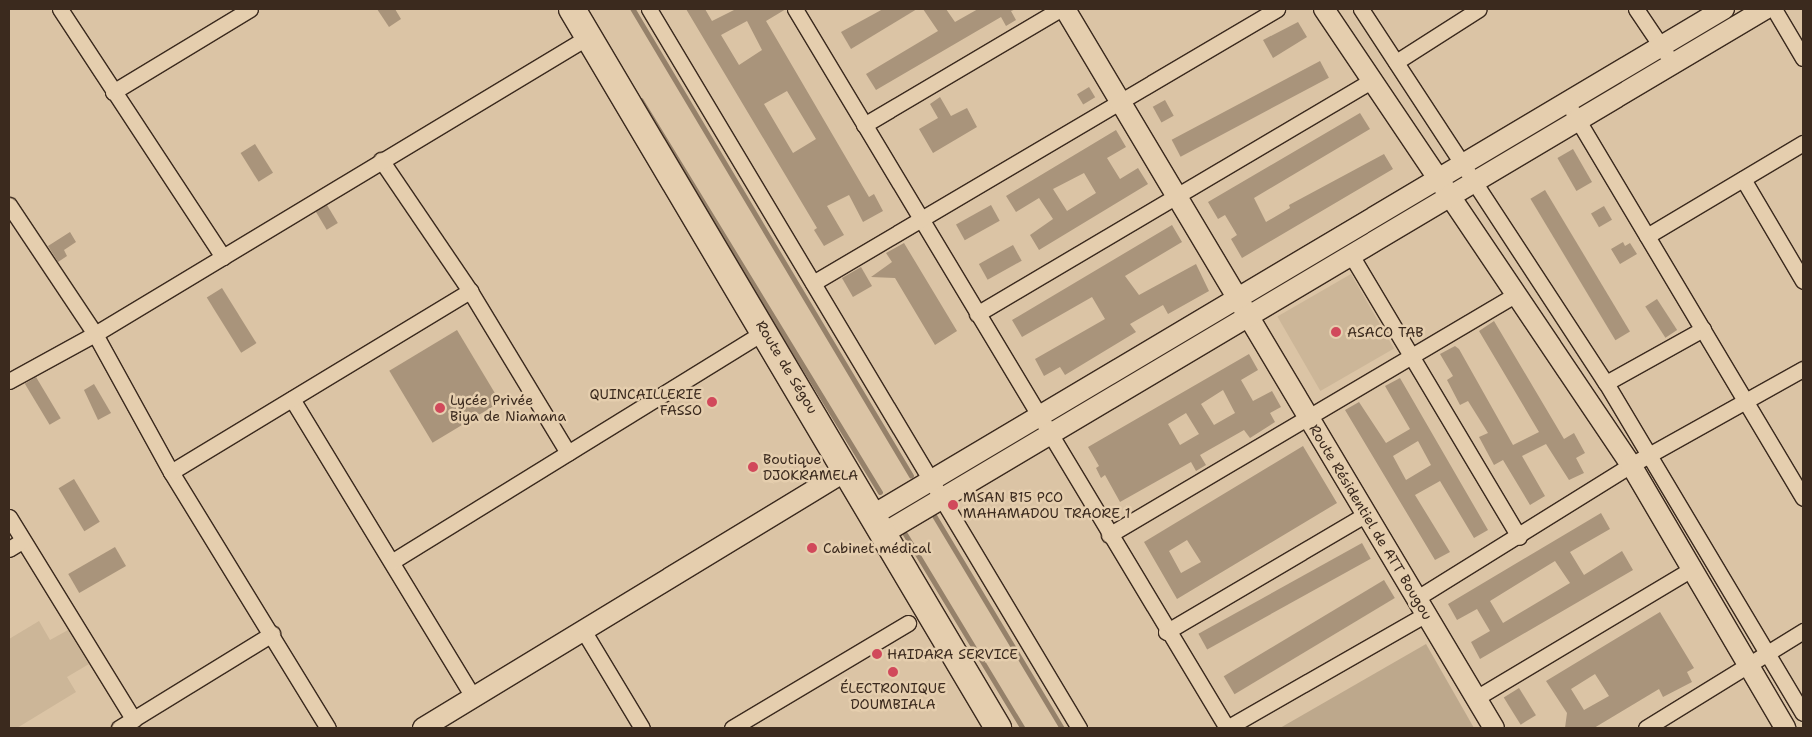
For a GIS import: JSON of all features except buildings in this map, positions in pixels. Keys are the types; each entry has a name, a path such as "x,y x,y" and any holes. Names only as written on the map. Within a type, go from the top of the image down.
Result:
{"highway":[{"name":"Route de Ségou","path":"572,9 591,35 998,728"}],"street":[{"path":"60,9 223,257"},
{"path":"113,92 250,9"},
{"path":"649,9 930,481 1080,728"},
{"path":"864,124 1060,9"},
{"name":"Route Résidentiel de ATT Bougou","path":"1065,9 1494,728"},
{"path":"813,283 1277,9"},
{"path":"1324,9 1631,465 1785,728"},
{"path":"1361,9 1476,181 1606,383 1803,713"},
{"path":"1396,62 1478,9"},
{"path":"1636,9 1672,64"},
{"path":"879,524 930,481 1724,9"},
{"path":"879,524 941,499 1765,9"},
{"path":"1774,9 1803,58"},
{"path":"801,11 864,124 976,314 1166,632 1227,728 1422,606 1519,537 1631,465 1746,403 1803,369"},
{"path":"9,382 95,334 591,35"},
{"path":"976,314 1372,80"},
{"path":"1567,102 1803,498"},
{"path":"1647,236 1803,144"},
{"path":"381,160 470,290 568,453"},
{"path":"1743,179 1803,281"},
{"path":"9,205 95,334 171,472 328,728"},
{"path":"1351,255 1519,537"},
{"path":"171,472 470,290"},
{"path":"1108,536 1516,294"},
{"path":"1606,383 1703,329"},
{"path":"393,561 765,331"},
{"path":"292,399 393,561 474,698"},
{"path":"423,728 848,470"},
{"path":"1166,632 1366,514"},
{"path":"9,517 22,541 134,720"},
{"path":"9,549 22,541"},
{"path":"1476,698 1693,568"},
{"path":"732,728 908,623"},
{"path":"584,630 642,728"},
{"path":"1646,728 1803,631"},
{"path":"120,728 272,634"}],"shaded area":[{"name":"ASACO TAB","path":"1351,274 1394,348 1320,391 1277,316"},
{"path":"39,621 50,640 68,630 89,664 67,677 76,692 17,728 9,728 9,639"},
{"path":"1426,644 1474,728 1280,728"}],"waterway":[{"path":"633,9 911,475"},
{"path":"641,100 880,492"},
{"path":"933,513 1062,728"},
{"path":"903,530 1023,728"}],"place":[{"name":"ASACO TAB","path":"1336,332"},
{"name":"QUINCAILLERIE FASSO","path":"712,402"},
{"name":"Lycée Privée Biya de Niamana","path":"440,408"},
{"name":"Boutique DJOKRAMELA","path":"753,467"},
{"name":"MSAN B15 PCO MAHAMADOU TRAORE 1","path":"953,505"},
{"name":"Cabinet médical","path":"812,548"},
{"name":"HAIDARA SERVICE","path":"877,654"},
{"name":"ÉLECTRONIQUE DOUMBIALA","path":"893,672"}]}
